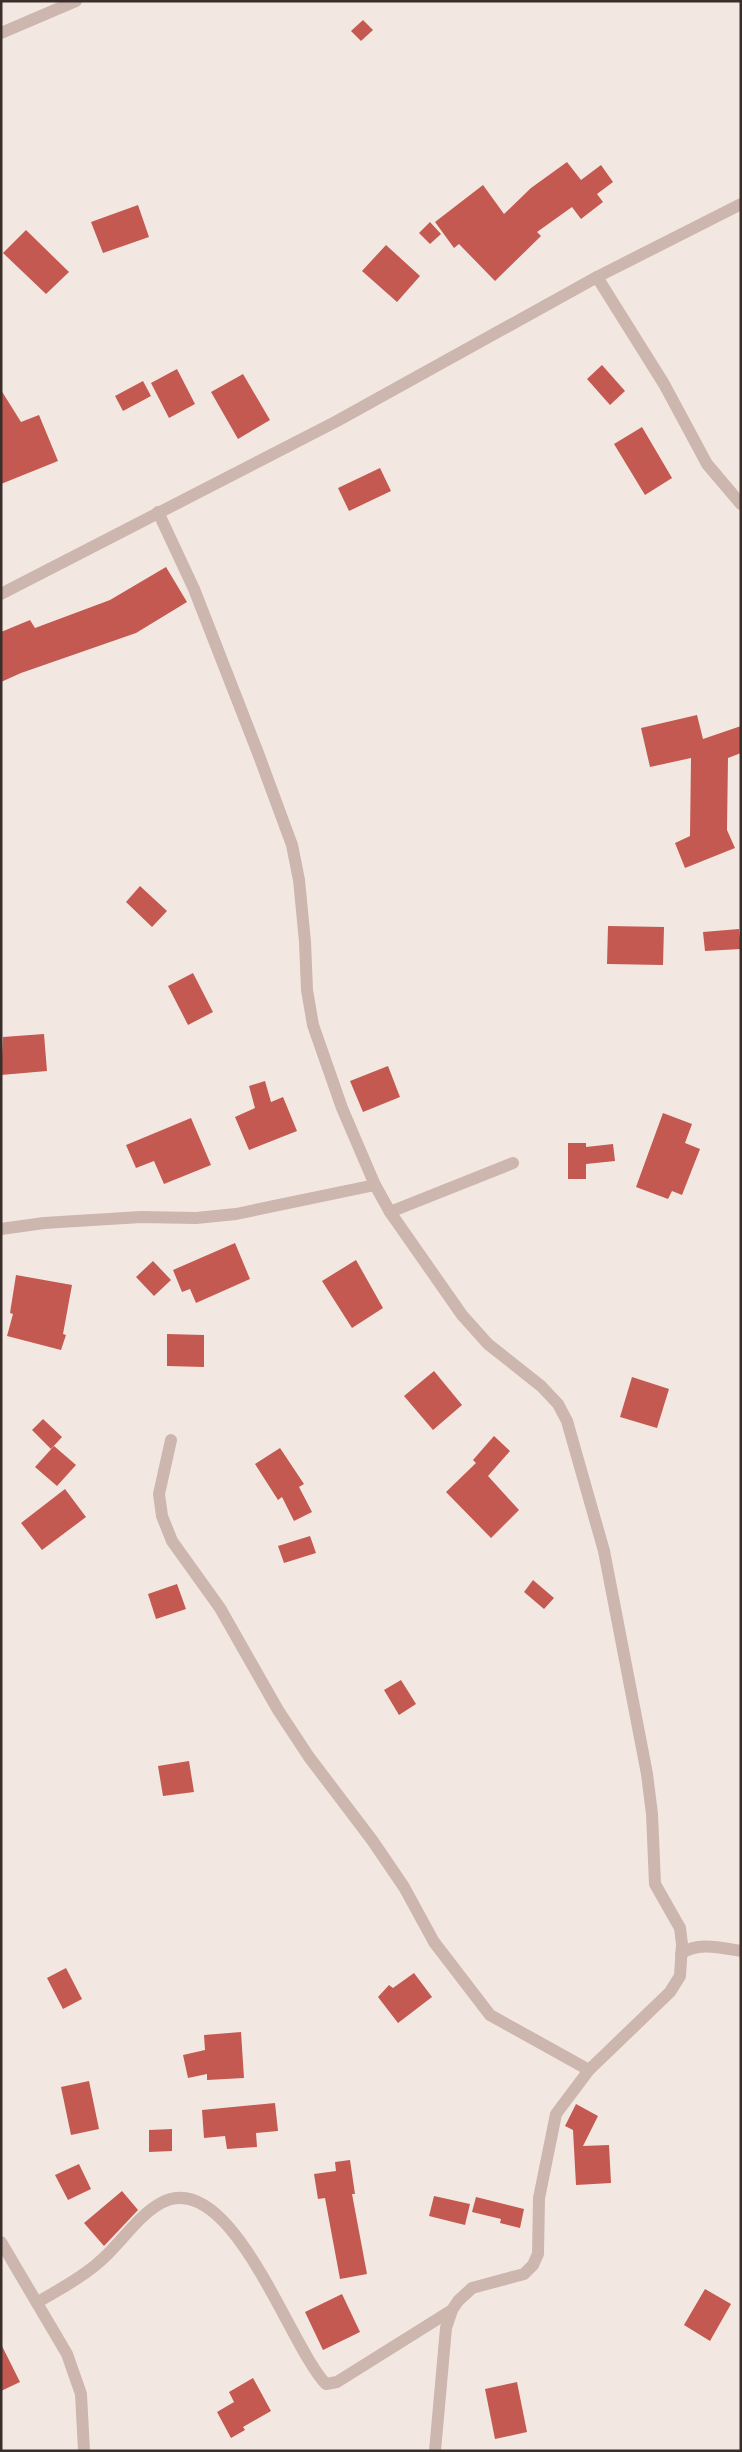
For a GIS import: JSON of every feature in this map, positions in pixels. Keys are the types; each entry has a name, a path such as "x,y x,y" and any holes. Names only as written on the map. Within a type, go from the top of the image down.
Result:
{"street":[{"path":"1,33 76,1"},
{"path":"1,594 337,421 596,276 741,204"},
{"path":"596,276 664,384 707,464 741,504"},
{"path":"158,512 194,589 262,761 292,845 299,880 306,942 307,990 313,1025 342,1108 376,1184 390,1212 462,1315 488,1344 542,1386 558,1404 567,1421 604,1552 633,1694 652,1814 655,1884 680,1928 680,1976 670,1992 589,2070 556,2114 539,2198 538,2254 533,2265 524,2274 472,2288 458,2301 452,2310 446,2328 435,2451"},
{"path":"390,1212 513,1163"},
{"path":"1,1229 44,1223 141,1217 196,1218 236,1214 376,1184"},
{"path":"170,1440 159,1494 162,1516 172,1541 220,1608 278,1710 309,1758 372,1840 404,1887 434,1942 490,2015 589,2070"},
{"path":"681,1954 686,1950 701,1946 741,1951"},
{"path":"38,2302 98,2264 130,2229 160,2203 180,2196 201,2203 226,2223 276,2300 306,2357 326,2384 337,2382 452,2310"},
{"path":"1,2242 38,2302 66,2354 81,2394 84,2451"}],"building":[{"path":"363,20 373,30 361,41 351,31"},
{"path":"567,162 581,180 601,165 613,182 597,194 603,202 581,219 572,207 537,232 541,236 495,281 459,244 454,248 435,222 483,185 504,214 531,188"},
{"path":"138,205 149,237 103,253 91,222"},
{"path":"430,222 441,234 430,244 419,233"},
{"path":"26,230 69,272 46,294 3,253"},
{"path":"386,245 420,276 397,302 362,271"},
{"path":"602,365 625,391 610,405 587,379"},
{"path":"177,369 195,404 169,418 151,383"},
{"path":"243,374 270,420 238,439 211,392"},
{"path":"143,381 151,396 123,411 115,396"},
{"path":"1,390 21,422 39,415 58,461 1,484"},
{"path":"642,427 672,478 645,495 614,444"},
{"path":"380,468 391,491 349,511 338,488"},
{"path":"166,567 187,602 136,633 21,673 1,682 1,632 30,620 35,628 110,600"},
{"path":"697,715 703,739 741,726 741,753 728,758 727,830 735,848 685,868 675,843 690,836 691,758 650,767 641,728"},
{"path":"140,886 167,911 152,927 126,902"},
{"path":"608,926 664,927 663,965 607,964"},
{"path":"739,929 741,949 705,951 703,932"},
{"path":"193,973 213,1012 188,1025 168,986"},
{"path":"44,1034 47,1071 1,1075 3,1037"},
{"path":"388,1066 400,1097 363,1112 350,1081"},
{"path":"265,1081 271,1102 283,1097 297,1131 249,1150 235,1117 255,1108 249,1086"},
{"path":"663,1113 692,1124 685,1143 700,1149 682,1195 672,1191 668,1199 636,1187"},
{"path":"191,1118 211,1165 164,1184 154,1161 136,1168 126,1145"},
{"path":"568,1143 586,1143 586,1147 613,1144 615,1161 586,1164 586,1179 568,1179"},
{"path":"235,1243 250,1279 196,1303 190,1289 182,1292 173,1270"},
{"path":"356,1260 383,1308 352,1328 322,1281"},
{"path":"153,1261 171,1280 154,1296 136,1277"},
{"path":"16,1275 72,1285 63,1334 66,1335 61,1350 7,1336 13,1314 10,1313"},
{"path":"167,1334 204,1335 204,1367 167,1366"},
{"path":"434,1371 462,1405 433,1430 404,1396"},
{"path":"632,1377 669,1389 657,1428 620,1417"},
{"path":"43,1419 62,1437 51,1449 32,1430"},
{"path":"494,1436 510,1451 488,1476 519,1510 491,1538 446,1492 476,1463 473,1460"},
{"path":"54,1446 76,1465 57,1486 35,1467"},
{"path":"280,1448 304,1484 299,1487 312,1512 294,1521 282,1497 278,1500 255,1464"},
{"path":"65,1489 86,1517 42,1550 21,1523"},
{"path":"310,1536 316,1553 284,1563 278,1546"},
{"path":"533,1580 554,1598 544,1609 524,1592"},
{"path":"177,1584 186,1609 156,1619 148,1594"},
{"path":"401,1680 416,1704 399,1715 384,1690"},
{"path":"189,1761 194,1792 163,1796 158,1766"},
{"path":"66,1968 82,1999 63,2009 47,1978"},
{"path":"414,1973 432,1997 398,2023 378,1997 389,1985 393,1988"},
{"path":"241,2032 244,2078 207,2080 207,2074 188,2078 183,2055 205,2050 204,2035"},
{"path":"89,2081 99,2129 71,2135 61,2087"},
{"path":"275,2103 278,2131 256,2133 257,2147 227,2149 225,2136 204,2138 202,2110"},
{"path":"576,2104 598,2116 583,2146 609,2145 611,2183 576,2185 573,2130 565,2126"},
{"path":"172,2129 172,2151 149,2152 149,2130"},
{"path":"350,2160 355,2194 352,2194 367,2274 340,2279 325,2198 318,2199 314,2174 336,2171 335,2162"},
{"path":"79,2164 91,2189 68,2200 55,2175"},
{"path":"122,2191 138,2210 104,2246 84,2223"},
{"path":"434,2196 470,2204 465,2225 429,2216"},
{"path":"476,2197 524,2209 520,2228 500,2223 501,2219 472,2212"},
{"path":"705,2289 731,2304 710,2341 684,2325"},
{"path":"342,2294 360,2332 323,2350 305,2312"},
{"path":"1,2344 20,2382 1,2391"},
{"path":"253,2378 271,2411 243,2427 245,2430 231,2438 217,2412 234,2402 229,2392"},
{"path":"517,2382 527,2432 495,2439 485,2389"}]}
